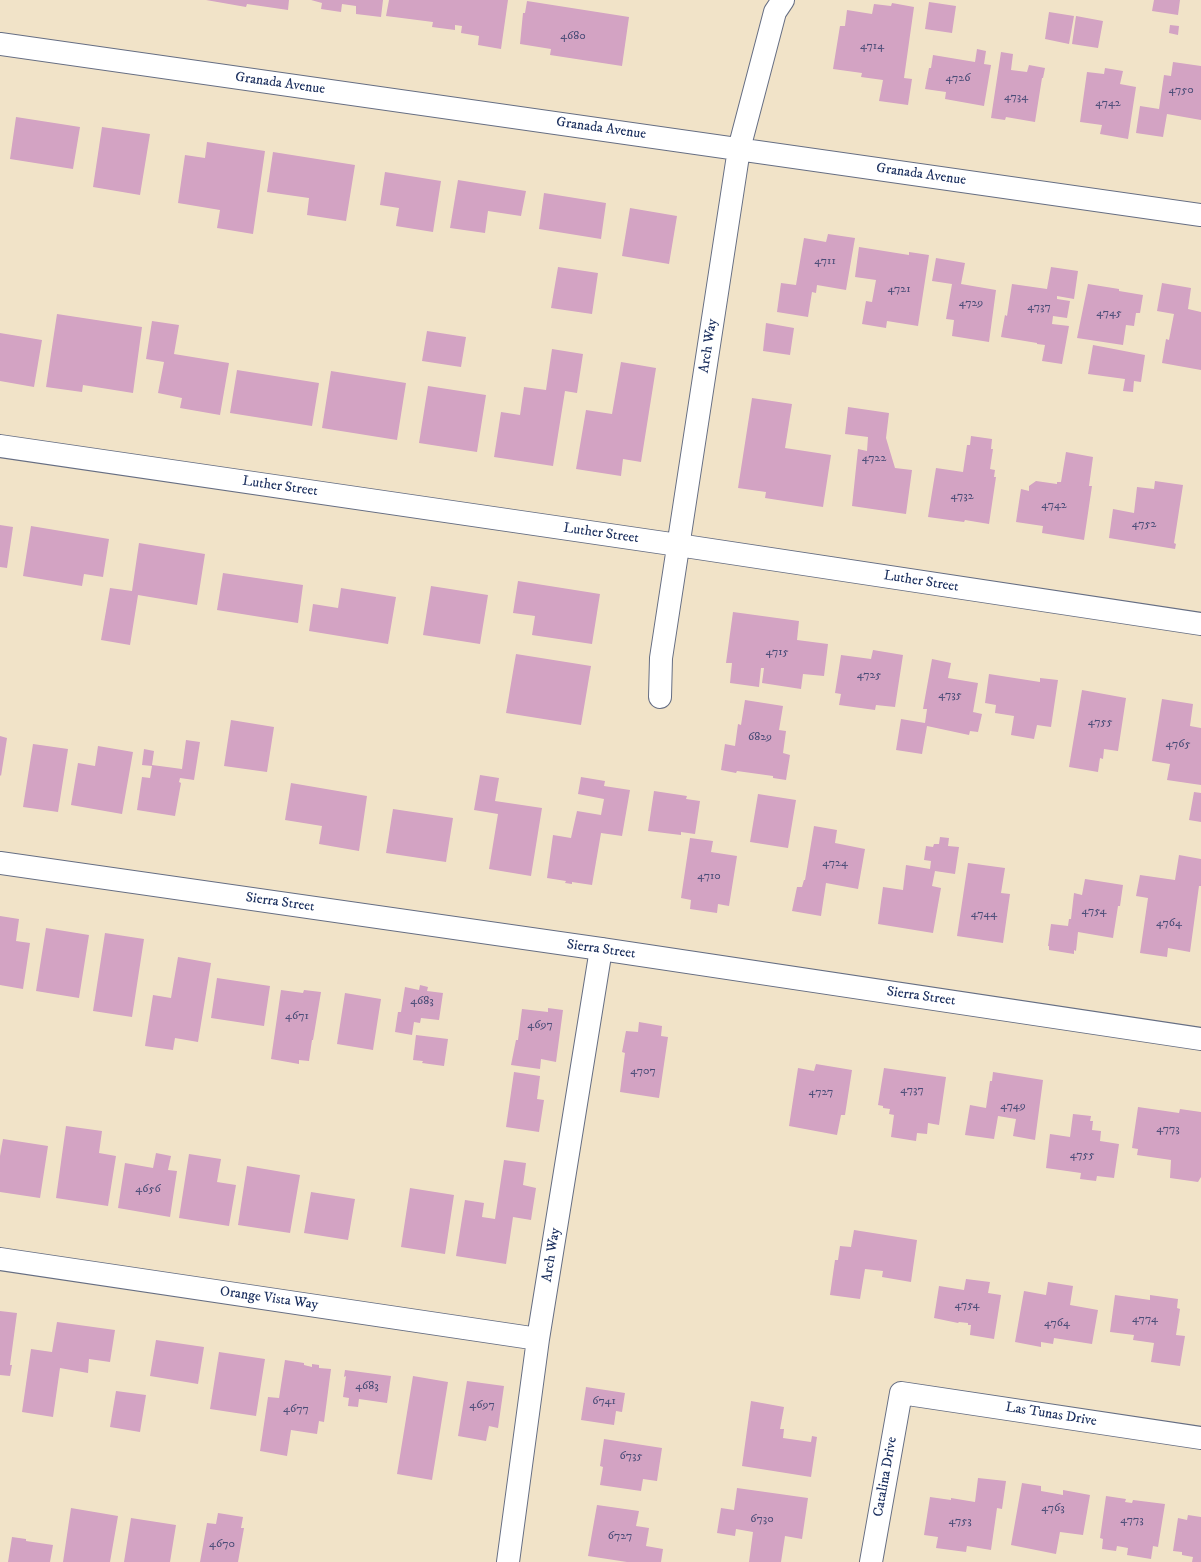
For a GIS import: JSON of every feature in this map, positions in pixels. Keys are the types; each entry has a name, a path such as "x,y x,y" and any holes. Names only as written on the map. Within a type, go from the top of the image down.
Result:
{"street":[{"name":"Arch Way","path":"660,697 662,658 678,545 739,149 775,12 783,0"},
{"name":"Granada Avenue","path":"0,44 1201,215"},
{"name":"Luther Street","path":"0,446 678,545 1201,624"},
{"name":"Sierra Street","path":"0,863 601,949 1201,1039"},
{"name":"Arch Way","path":"508,1562 538,1339 601,949"},
{"name":"Orange Vista Way","path":"0,1259 538,1339"},
{"name":"Las Tunas Drive","path":"901,1393 1201,1438"},
{"name":"Catalina Drive","path":"871,1562 901,1393"}],"building":[{"path":"206,0 289,0 288,10 247,4 246,7"},
{"path":"311,0 383,0 381,17 356,14 356,6 342,4 341,12 321,9 322,3"},
{"path":"389,0 508,0 501,49 478,45 479,36 461,33 462,26 455,25 455,30 432,27 433,22 386,16"},
{"path":"1154,0 1180,0 1178,15 1152,11"},
{"path":"527,1 629,17 622,66 550,55 551,49 520,44 523,13 525,13"},
{"path":"929,2 956,6 952,33 925,29"},
{"path":"892,3 914,7 904,78 912,79 908,105 879,101 883,80 861,77 862,73 833,69 840,26 845,26 847,10 872,14 874,4 891,6"},
{"path":"1049,12 1074,16 1069,44 1045,39"},
{"path":"1076,16 1103,21 1098,48 1072,44"},
{"path":"1170,25 1179,26 1178,35 1169,33"},
{"path":"977,49 986,51 984,64 991,65 984,106 945,99 946,92 925,89 933,55 975,62"},
{"path":"1001,52 1013,54 1011,70 1027,72 1029,65 1045,68 1035,122 1006,117 1005,120 991,118"},
{"path":"1173,62 1201,66 1201,120 1167,114 1163,137 1136,133 1140,106 1159,109 1164,75 1171,76"},
{"path":"1105,68 1123,71 1120,84 1136,87 1128,139 1100,134 1102,125 1080,122 1087,72 1104,74"},
{"path":"16,117 80,127 73,169 10,159"},
{"path":"102,127 150,134 140,195 93,187"},
{"path":"207,142 265,151 253,234 217,228 220,210 178,203 185,155 205,158"},
{"path":"273,152 355,165 346,221 307,215 309,198 267,192"},
{"path":"385,172 441,181 433,232 396,226 399,208 380,205"},
{"path":"458,180 526,191 521,216 488,211 485,233 450,228"},
{"path":"544,193 606,203 601,239 539,229"},
{"path":"630,208 677,216 669,264 622,256"},
{"path":"828,234 855,238 846,290 817,285 816,293 812,292 808,317 777,312 781,283 796,285 804,238 826,242"},
{"path":"859,247 909,255 909,252 929,255 918,326 887,321 886,328 862,324 866,301 872,302 876,280 855,277"},
{"path":"936,258 965,263 961,284 996,290 989,342 952,336 954,320 946,319 952,284 932,281"},
{"path":"558,267 598,273 592,314 551,308"},
{"path":"1051,267 1078,271 1074,299 1057,296 1057,299 1070,301 1067,318 1053,316 1052,324 1069,326 1062,364 1042,361 1045,345 1001,337 1005,315 1007,316 1012,284 1047,289"},
{"path":"1162,283 1191,288 1188,309 1201,312 1201,370 1162,363 1166,339 1169,340 1174,314 1157,311"},
{"path":"1088,284 1143,295 1140,313 1136,313 1134,326 1126,325 1123,345 1077,338"},
{"path":"57,314 142,327 133,393 83,385 82,392 46,387"},
{"path":"152,321 179,325 174,354 229,363 220,415 180,408 182,398 158,393 164,362 146,359"},
{"path":"766,323 794,328 790,355 763,351"},
{"path":"427,331 466,337 461,367 422,361"},
{"path":"0,333 42,340 34,387 0,381"},
{"path":"1093,345 1145,355 1141,382 1134,381 1133,392 1123,391 1125,379 1088,374"},
{"path":"552,349 583,354 577,393 565,391 553,466 494,457 501,412 520,415 524,387 546,390"},
{"path":"621,362 656,368 641,462 623,459 621,476 576,469 586,410 612,414"},
{"path":"237,370 319,383 312,426 230,413"},
{"path":"331,371 406,383 397,440 322,428"},
{"path":"428,386 486,395 477,452 419,443"},
{"path":"752,398 792,404 785,448 831,455 823,507 765,498 766,492 738,488"},
{"path":"848,407 889,413 886,438 895,468 912,470 906,514 852,506 858,449 867,451 868,437 845,434"},
{"path":"971,436 992,439 991,449 993,449 990,469 995,470 994,477 996,477 989,524 965,520 964,522 928,517 936,468 963,472 967,445 970,445"},
{"path":"1066,452 1093,457 1089,486 1092,486 1084,540 1042,533 1043,526 1016,522 1021,489 1029,491 1029,486 1036,481 1057,484 1057,482 1061,482"},
{"path":"1155,481 1183,485 1174,543 1176,544 1175,549 1109,538 1113,509 1134,513 1137,487 1154,489"},
{"path":"0,525 13,527 7,568 0,567"},
{"path":"31,526 109,539 103,577 84,574 82,586 23,576"},
{"path":"139,543 205,554 197,605 138,595 130,645 101,640 110,588 132,591"},
{"path":"223,573 303,585 298,623 217,610"},
{"path":"518,581 600,594 592,644 532,635 535,616 513,613"},
{"path":"431,586 488,595 480,644 423,635"},
{"path":"341,588 396,597 388,644 309,631 313,604 338,608"},
{"path":"733,612 799,621 797,640 828,644 824,676 803,674 801,689 762,683 764,668 761,668 759,687 730,683 732,663 726,663"},
{"path":"873,650 903,655 895,707 876,705 875,710 839,705 841,694 835,693 841,655 871,659"},
{"path":"516,654 591,666 581,725 506,713"},
{"path":"932,659 951,663 948,678 978,683 973,712 982,714 978,732 970,731 969,735 927,726 922,754 896,750 901,719 925,723 927,709 923,709"},
{"path":"989,674 1040,682 1040,678 1058,680 1051,727 1037,725 1034,739 1011,735 1014,716 995,713 996,705 985,703"},
{"path":"1082,690 1126,698 1118,751 1104,749 1103,759 1100,758 1098,772 1069,767"},
{"path":"1162,699 1193,704 1190,726 1201,728 1201,785 1167,780 1170,764 1152,761"},
{"path":"745,700 783,706 779,730 786,731 783,753 790,755 786,780 773,778 773,776 737,771 736,773 721,770 725,744 735,746 738,724 741,725"},
{"path":"231,720 274,727 267,772 224,766"},
{"path":"0,736 7,738 1,776 0,775"},
{"path":"186,740 200,742 194,780 180,778 179,782 181,783 175,816 137,810 142,777 150,778 152,766 142,765 144,749 154,751 152,765 182,769"},
{"path":"33,744 68,749 58,812 23,807"},
{"path":"98,746 133,752 122,814 71,805 78,763 95,766"},
{"path":"480,775 499,778 495,801 542,808 531,876 489,869 498,814 474,810"},
{"path":"581,777 605,781 604,786 630,790 622,836 601,833 592,885 572,882 572,884 565,883 566,881 547,878 553,835 571,838 577,811 601,815 604,799 578,794"},
{"path":"291,783 367,796 359,851 319,844 322,826 285,820"},
{"path":"654,791 687,796 686,799 700,801 695,834 681,832 681,835 648,831"},
{"path":"1194,792 1201,793 1201,822 1189,820"},
{"path":"758,794 796,800 788,848 750,842"},
{"path":"393,809 453,818 446,862 386,853"},
{"path":"814,826 837,830 835,843 865,849 858,889 826,883 821,916 792,911 797,887 802,887 805,880"},
{"path":"940,837 949,838 948,846 959,847 955,874 935,871 932,886 941,888 933,933 878,924 883,887 903,890 906,865 930,869 931,861 924,860 926,846 933,847 934,844 939,844"},
{"path":"690,838 713,841 711,852 737,856 729,906 718,904 717,913 690,909 691,900 681,898"},
{"path":"1179,855 1201,859 1201,886 1199,886 1190,952 1168,948 1167,957 1140,953 1148,898 1136,896 1140,875 1175,880"},
{"path":"968,863 1005,868 1001,893 1010,894 1003,943 957,936"},
{"path":"1085,879 1123,885 1113,938 1078,932 1076,951 1074,950 1074,954 1049,950 1048,946 1051,924 1068,926 1069,919 1071,919 1074,893 1082,895"},
{"path":"0,916 19,919 16,941 30,943 23,989 0,985"},
{"path":"46,928 89,935 79,998 36,991"},
{"path":"105,933 144,939 132,1017 93,1011"},
{"path":"178,957 211,963 198,1042 175,1038 173,1050 145,1046 153,995 171,998"},
{"path":"217,978 270,986 264,1026 211,1018"},
{"path":"420,985 428,987 427,991 443,993 439,1020 421,1018 420,1023 414,1022 412,1035 395,1032 398,1012 401,1012 405,987 419,990"},
{"path":"281,990 303,993 304,990 321,992 309,1061 299,1060 299,1064 271,1059"},
{"path":"345,993 381,999 373,1050 337,1044"},
{"path":"548,1008 563,1010 556,1062 541,1059 540,1069 511,1065 516,1040 518,1040 522,1009 548,1012"},
{"path":"639,1022 662,1026 661,1036 668,1037 659,1098 620,1092 625,1053 622,1052 626,1031 638,1032"},
{"path":"416,1035 448,1039 444,1066 422,1063 423,1061 413,1060"},
{"path":"816,1064 852,1070 845,1115 841,1115 837,1135 789,1126 798,1068 814,1071"},
{"path":"884,1068 946,1077 939,1125 928,1123 927,1134 917,1133 916,1141 891,1137 894,1115 889,1114 890,1109 883,1108 883,1106 878,1105"},
{"path":"514,1072 540,1076 537,1099 544,1100 539,1132 506,1127"},
{"path":"993,1072 1043,1080 1035,1140 1013,1136 1016,1119 998,1116 994,1139 965,1135 970,1105 986,1108 990,1081 992,1081"},
{"path":"1138,1107 1179,1113 1180,1109 1201,1112 1201,1177 1198,1182 1170,1178 1171,1160 1137,1155 1138,1149 1132,1148"},
{"path":"1073,1114 1091,1116 1090,1121 1093,1121 1092,1130 1101,1131 1100,1141 1119,1144 1114,1178 1097,1176 1096,1181 1080,1179 1081,1173 1046,1168 1050,1134 1070,1137"},
{"path":"66,1126 102,1131 99,1153 116,1156 108,1206 56,1198"},
{"path":"3,1139 48,1146 40,1198 0,1192 0,1156"},
{"path":"156,1153 171,1156 168,1170 177,1171 170,1217 118,1208 125,1163 153,1168"},
{"path":"189,1154 221,1159 217,1182 236,1185 229,1226 179,1218"},
{"path":"504,1160 526,1163 523,1185 536,1188 531,1220 513,1217 506,1264 456,1256 465,1200 484,1203 482,1217 495,1219"},
{"path":"247,1166 300,1175 290,1233 238,1225"},
{"path":"410,1188 454,1195 445,1254 401,1247"},
{"path":"311,1192 355,1199 348,1240 304,1233"},
{"path":"854,1230 917,1240 911,1282 882,1277 883,1271 865,1269 860,1299 830,1295 835,1260 838,1260 840,1246 851,1247"},
{"path":"966,1279 990,1282 988,1293 1001,1295 994,1339 970,1335 971,1325 968,1325 968,1323 958,1323 934,1318 939,1286 964,1290"},
{"path":"1048,1282 1073,1286 1070,1305 1098,1310 1092,1344 1054,1338 1053,1344 1041,1342 1041,1347 1015,1342 1024,1291 1046,1295"},
{"path":"1115,1295 1150,1300 1150,1295 1178,1299 1177,1308 1180,1309 1176,1335 1185,1336 1180,1366 1151,1362 1154,1343 1133,1340 1134,1335 1110,1332"},
{"path":"0,1311 17,1313 10,1365 12,1365 10,1376 0,1375"},
{"path":"57,1322 115,1330 110,1362 89,1359 88,1373 60,1368 53,1417 22,1412 31,1349 52,1352"},
{"path":"156,1340 204,1347 198,1384 150,1376"},
{"path":"219,1352 265,1359 256,1416 210,1409"},
{"path":"285,1360 304,1363 304,1365 312,1367 312,1364 319,1365 319,1368 331,1369 324,1422 319,1421 317,1434 291,1430 287,1456 260,1451 268,1397 279,1398"},
{"path":"345,1370 391,1376 387,1403 359,1399 358,1407 348,1406 349,1398 343,1397 346,1376 344,1377"},
{"path":"413,1376 448,1382 432,1480 397,1474"},
{"path":"467,1381 504,1386 498,1428 489,1426 486,1441 458,1436"},
{"path":"586,1387 625,1393 622,1412 616,1411 614,1425 581,1420"},
{"path":"116,1391 146,1395 140,1432 110,1427"},
{"path":"751,1401 784,1407 780,1429 784,1429 783,1438 811,1442 812,1436 817,1437 811,1477 742,1466"},
{"path":"604,1439 662,1448 657,1481 643,1479 641,1491 600,1485 603,1467 600,1466"},
{"path":"978,1478 1006,1481 1002,1509 997,1508 991,1550 967,1546 966,1552 936,1548 938,1537 924,1535 930,1497 951,1500 951,1498 975,1502"},
{"path":"1022,1483 1041,1486 1041,1491 1063,1495 1063,1490 1090,1495 1083,1535 1060,1532 1056,1554 1011,1545"},
{"path":"737,1488 808,1498 802,1539 785,1536 781,1562 749,1562 753,1532 736,1529 735,1536 717,1533 721,1508 734,1510"},
{"path":"1106,1496 1126,1499 1125,1502 1132,1503 1133,1500 1165,1504 1158,1547 1153,1546 1151,1559 1127,1555 1128,1548 1117,1546 1116,1551 1102,1549 1103,1539 1100,1538"},
{"path":"597,1505 639,1511 636,1526 649,1528 646,1546 663,1549 661,1562 627,1562 588,1556"},
{"path":"71,1508 118,1516 110,1562 63,1562"},
{"path":"218,1513 243,1517 241,1528 244,1528 238,1562 200,1562 207,1523 216,1524"},
{"path":"1188,1515 1201,1517 1201,1562 1192,1562 1193,1557 1182,1555 1182,1552 1173,1551 1178,1518 1187,1520"},
{"path":"131,1518 176,1525 170,1562 124,1562"},
{"path":"12,1537 26,1539 26,1541 53,1545 50,1562 8,1562"}]}
